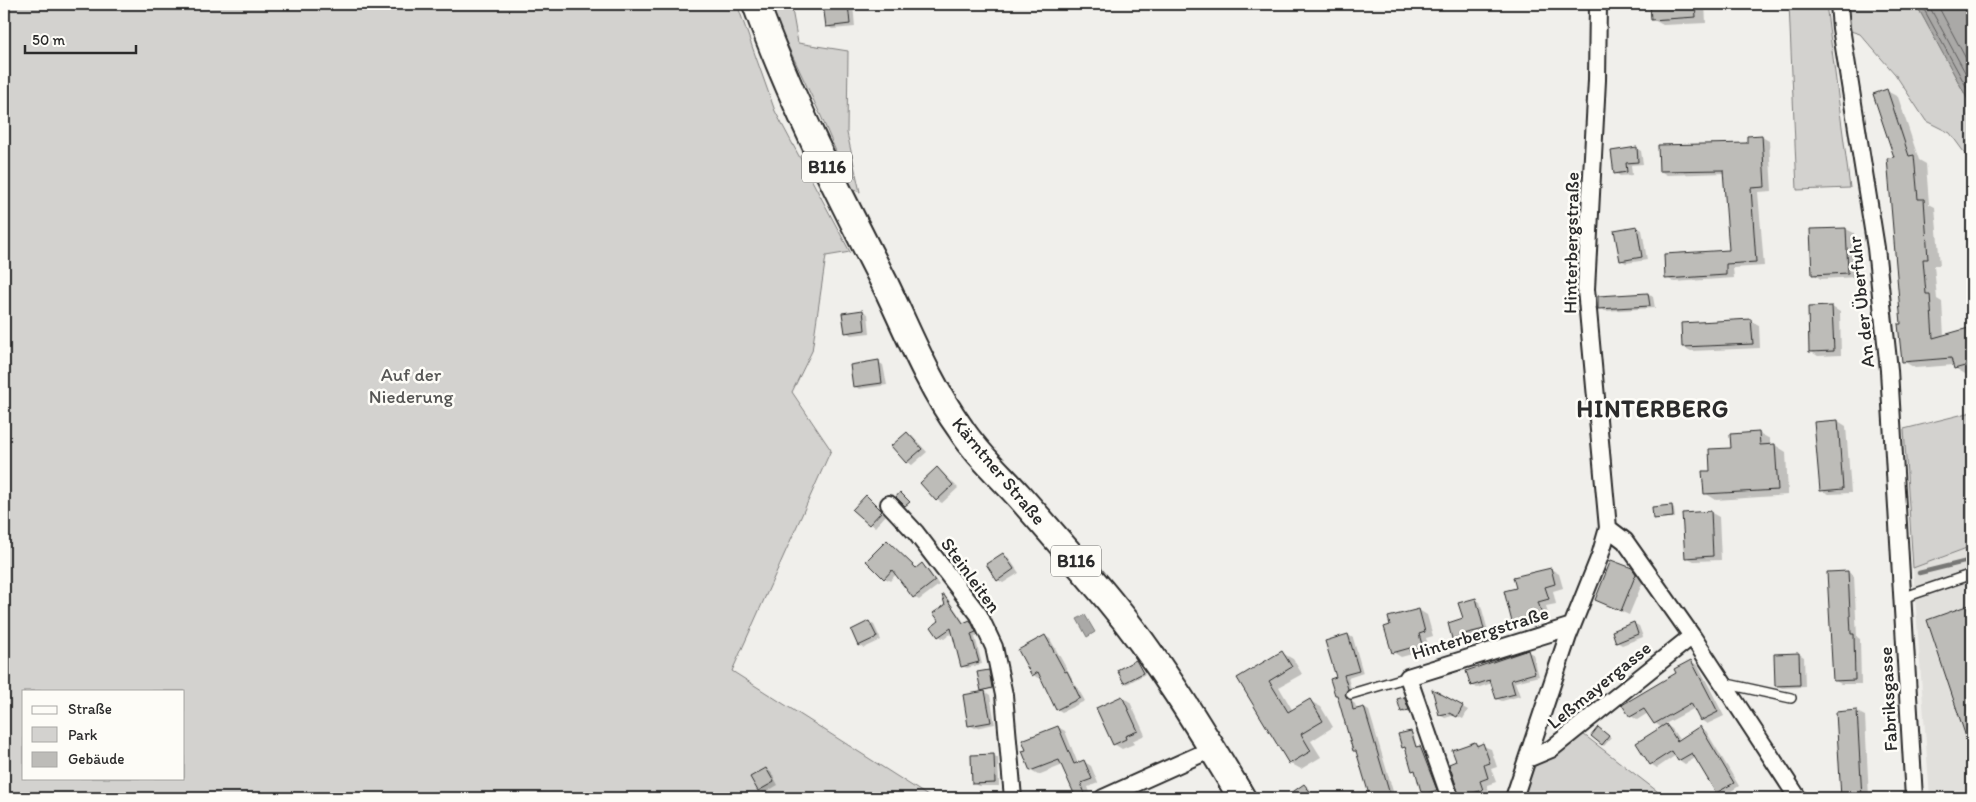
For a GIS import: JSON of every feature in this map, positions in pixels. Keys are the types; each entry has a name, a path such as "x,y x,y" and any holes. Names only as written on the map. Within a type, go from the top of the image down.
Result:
{"main road":[{"name":"Kärntner Straße","path":"756,4 790,91 947,410 976,448 1054,534 1126,621 1148,650 1242,798"}],"street":[{"name":"Hinterbergstraße","path":"1514,798 1572,626 1600,556 1608,528 1586,288 1597,80 1598,4"},
{"name":"An der Überfuhr","path":"1839,4 1841,28 1876,248 1894,429 1902,598"},
{"name":"Steinleiten","path":"889,504 916,534 979,615 994,647 1004,695 1013,798"},
{"path":"1608,528 1625,541 1692,636 1798,798"},
{"name":"Fabriksgasse","path":"1902,598 1914,798"},
{"name":"Hinterbergstraße","path":"1450,798 1408,677 1572,626"},
{"name":"Leßmayergasse","path":"1527,759 1551,749 1692,636"},
{"path":"1103,798 1133,792 1212,749"}],"lane":[{"path":"1902,598 1972,574"},
{"path":"1351,694 1408,677"},
{"path":"1723,683 1791,698"}],"shaded area":[{"path":"1972,546 1972,798 1930,798 1913,568"}],"green space":[{"name":"Auf der Niederung","path":"4,4 737,4 775,111 850,252 826,256 812,351 792,392 831,450 732,671 931,798 4,798"},
{"path":"768,4 791,4 798,43 848,51 847,133 860,192 852,189 821,116"},
{"path":"1789,4 1826,4 1850,188 1797,190"},
{"path":"1839,4 1916,4 1972,107 1972,163 1950,133 1926,121 1895,74 1860,34 1841,28"},
{"path":"1972,412 1972,546 1913,568 1904,429"},
{"path":"1579,731 1666,798 1522,798 1531,769 1555,753"}],"water":[{"path":"1916,4 1972,4 1972,107"},
{"path":"1085,615 1095,632 1087,637 1077,619"}],"building":[{"path":"823,4 848,4 850,24 826,27"},
{"path":"1650,4 1695,4 1696,17 1651,20"},
{"path":"1887,89 1909,156 1914,155 1918,199 1924,199 1928,259 1923,259 1926,294 1930,294 1933,338 1972,327 1972,364 1954,369 1951,358 1902,362 1898,324 1901,324 1887,158 1894,157 1873,94"},
{"path":"1762,135 1765,187 1751,188 1756,262 1726,264 1726,275 1665,279 1664,254 1729,250 1723,170 1659,171 1658,145 1747,143 1747,136"},
{"path":"1637,147 1638,162 1626,163 1627,172 1614,174 1611,151"},
{"path":"1637,226 1642,257 1620,261 1614,230"},
{"path":"1846,228 1848,273 1812,275 1810,229"},
{"path":"1648,293 1650,306 1598,309 1598,296"},
{"path":"1832,306 1834,351 1809,352 1808,307"},
{"path":"863,310 865,330 845,333 842,313"},
{"path":"1751,319 1753,344 1682,347 1681,323"},
{"path":"879,360 882,383 853,387 850,365"},
{"path":"1838,420 1843,489 1820,491 1814,422"},
{"path":"907,432 922,449 906,463 891,446"},
{"path":"1759,432 1760,445 1775,444 1778,490 1704,494 1702,471 1710,471 1709,449 1731,448 1730,434"},
{"path":"937,467 953,485 936,501 920,483"},
{"path":"900,492 910,502 905,506 896,497"},
{"path":"866,495 882,511 869,525 852,510"},
{"path":"1672,505 1673,517 1653,519 1652,507"},
{"path":"1711,511 1713,556 1685,558 1682,513"},
{"path":"887,540 916,568 922,563 935,581 913,598 892,570 884,579 866,561"},
{"path":"1003,553 1014,569 997,581 986,564"},
{"path":"1611,560 1632,568 1636,574 1621,611 1595,600"},
{"path":"1551,568 1555,584 1545,587 1549,599 1538,602 1542,614 1512,622 1504,591 1516,588 1513,577"},
{"path":"1848,571 1851,634 1854,634 1855,680 1833,681 1827,572"},
{"path":"942,595 944,595 963,623 970,620 976,632 971,634 979,662 961,667 951,628 938,637 931,627 939,621 933,613 945,605"},
{"path":"1476,598 1484,629 1464,634 1466,640 1453,643 1448,623 1463,618 1458,603"},
{"path":"1972,604 1972,749 1970,749 1927,620"},
{"path":"1419,609 1425,632 1419,634 1423,648 1411,651 1410,648 1392,653 1384,627 1390,625 1388,617"},
{"path":"869,621 877,637 858,646 851,630"},
{"path":"1634,622 1638,634 1616,643 1612,631"},
{"path":"1348,634 1359,671 1344,675 1348,689 1345,695 1351,700 1353,710 1364,707 1391,798 1370,798 1356,751 1353,751 1337,695 1335,695 1330,679 1336,677 1325,641"},
{"path":"1045,635 1065,672 1067,671 1080,698 1056,710 1038,672 1032,676 1018,650"},
{"path":"1528,650 1535,673 1511,680 1515,694 1496,699 1490,680 1471,686 1466,671"},
{"path":"1282,651 1292,667 1269,681 1288,712 1310,699 1323,721 1301,734 1311,751 1289,764 1237,678"},
{"path":"1799,653 1800,685 1775,686 1774,654"},
{"path":"1136,660 1143,673 1124,683 1117,670"},
{"path":"1691,660 1718,712 1700,721 1691,703 1654,724 1644,709 1630,717 1622,705 1676,673 1674,669"},
{"path":"989,670 992,688 981,691 977,672"},
{"path":"1432,689 1463,706 1457,717 1449,713 1439,715"},
{"path":"985,691 991,722 968,726 963,695"},
{"path":"1122,696 1138,731 1125,736 1126,739 1113,745 1096,708"},
{"path":"1404,697 1409,710 1401,712 1397,699"},
{"path":"1857,710 1862,798 1841,798 1836,712"},
{"path":"1666,724 1677,741 1700,726 1734,783 1716,793 1692,753 1678,761 1672,751 1650,765 1636,743"},
{"path":"1058,726 1074,764 1084,760 1092,779 1081,783 1085,794 1076,798 1059,760 1030,771 1022,751 1026,750 1022,740"},
{"path":"1598,727 1609,736 1602,745 1591,736"},
{"path":"1411,731 1416,747 1420,746 1437,790 1422,795 1415,770 1412,771 1405,747 1402,748 1398,734"},
{"path":"1475,742 1477,746 1483,743 1490,763 1484,765 1488,778 1480,781 1483,790 1460,797 1449,764 1456,761 1452,750"},
{"path":"994,754 995,783 972,784 971,755"},
{"path":"766,768 774,782 758,791 750,777"},
{"path":"1304,784 1311,793 1304,798 1284,798"}],"waterway":[{"path":"1919,573 1972,560"}],"district":[{"name":"HINTERBERG","path":"1653,408"}]}
